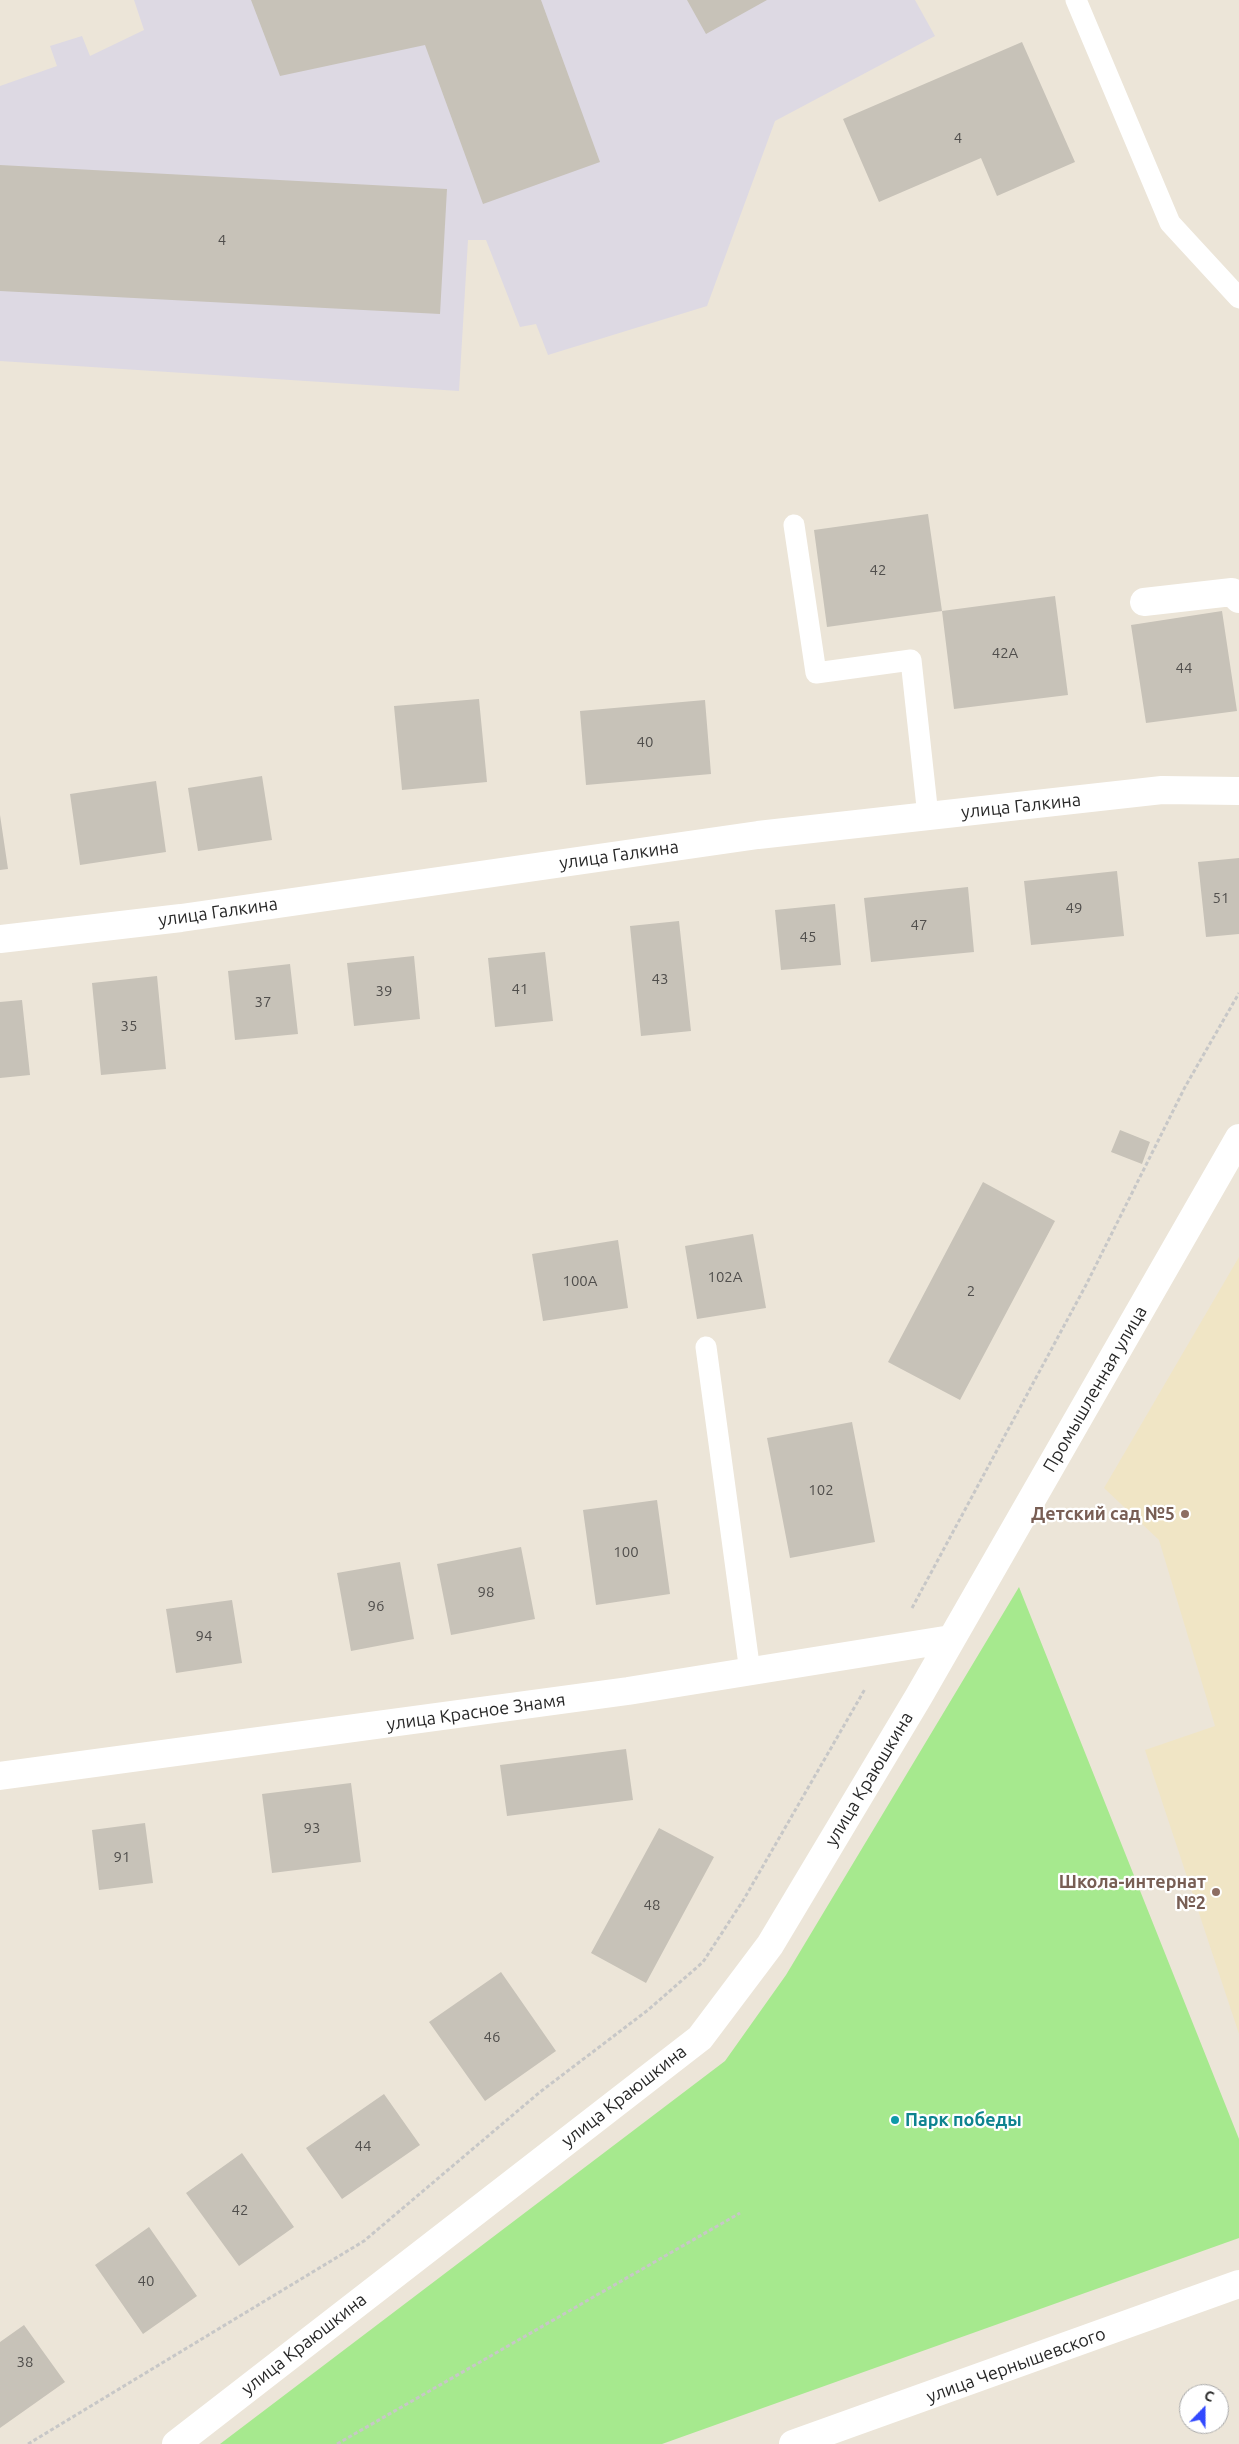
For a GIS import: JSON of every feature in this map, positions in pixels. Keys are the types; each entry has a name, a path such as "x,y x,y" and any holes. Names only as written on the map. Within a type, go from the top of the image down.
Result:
{"street":[{"path":"1144,602 1232,592 1239,599"},
{"name":"улица Галкина","path":"0,939 181,918 758,835 1162,790 1239,791"},
{"name":"Промышленная улица","path":"951,1639 1239,1138"},
{"name":"улица Красное Знамя","path":"0,1776 628,1691 951,1639"},
{"name":"улица Краюшкина","path":"176,2444 700,2038 770,1945 951,1639"},
{"name":"улица Чернышевского","path":"793,2444 1239,2284"}],"lane":[{"path":"1076,0 1170,223 1239,298"},
{"path":"794,525 816,673 912,660 928,816"},
{"path":"706,1347 750,1672"}],"path":[{"path":"28,2444 364,2241 540,2092 648,2010 703,1962 744,1899 888,1649 1086,1285 1185,1087 1239,993"},
{"path":"337,2444 740,2213"}],"shaded area":[{"path":"134,0 915,0 935,36 775,121 707,306 548,355 536,324 520,327 486,240 468,240 459,391 0,361 0,86 57,66 50,46 82,36 90,56 144,30"},
{"name":"Детский сад №5","path":"1239,1257 1239,2034 1145,1750 1215,1726 1159,1540 1104,1488"}],"green space":[{"path":"1019,1587 1239,2139 1239,2238 662,2444 220,2444 725,2061 786,1975"}],"building":[{"path":"251,0 541,0 600,162 483,204 425,45 280,76"},
{"path":"687,0 767,0 706,34"},
{"path":"1022,42 1075,162 997,196 981,158 879,202 843,119"},
{"path":"0,165 447,189 440,314 0,291"},
{"path":"928,514 942,611 827,627 814,530"},
{"path":"1055,596 1068,695 954,709 942,611"},
{"path":"1222,611 1237,711 1146,723 1131,625"},
{"path":"479,699 487,782 402,790 394,706"},
{"path":"705,700 711,774 586,785 580,711"},
{"path":"262,776 272,840 198,851 188,788"},
{"path":"156,781 166,852 80,865 70,794"},
{"path":"0,815 8,869 0,870"},
{"path":"1239,858 1239,934 1206,937 1198,862"},
{"path":"1117,871 1124,936 1031,945 1024,881"},
{"path":"968,887 974,952 871,962 864,898"},
{"path":"835,904 841,965 781,970 775,910"},
{"path":"679,921 691,1031 641,1036 630,926"},
{"path":"545,952 553,1021 495,1027 488,958"},
{"path":"414,956 420,1019 354,1026 347,963"},
{"path":"290,964 298,1034 235,1040 228,971"},
{"path":"157,976 166,1069 101,1075 92,983"},
{"path":"22,1000 30,1075 0,1078 0,1002"},
{"path":"1120,1130 1150,1142 1142,1164 1111,1152"},
{"path":"983,1182 1055,1221 960,1400 888,1362"},
{"path":"753,1234 766,1308 697,1319 685,1246"},
{"path":"618,1240 628,1308 543,1321 532,1254"},
{"path":"852,1422 875,1542 790,1558 767,1438"},
{"path":"657,1500 670,1594 596,1605 583,1510"},
{"path":"521,1547 535,1619 451,1635 437,1564"},
{"path":"400,1562 414,1639 351,1651 337,1573"},
{"path":"232,1600 242,1663 176,1673 166,1609"},
{"path":"626,1749 633,1800 507,1816 500,1765"},
{"path":"351,1783 361,1862 272,1873 262,1794"},
{"path":"145,1823 153,1883 99,1890 92,1830"},
{"path":"659,1828 714,1857 646,1983 591,1953"},
{"path":"501,1972 556,2051 485,2101 429,2022"},
{"path":"384,2094 420,2145 342,2199 306,2148"},
{"path":"242,2153 294,2227 239,2266 186,2193"},
{"path":"149,2227 197,2296 143,2334 95,2265"},
{"path":"24,2325 65,2382 0,2428 0,2342"}],"place":[{"name":"Детский сад №5","path":"1185,1514"},
{"name":"Школа-интернат №2","path":"1216,1892"},
{"name":"Парк победы","path":"895,2120"}]}
